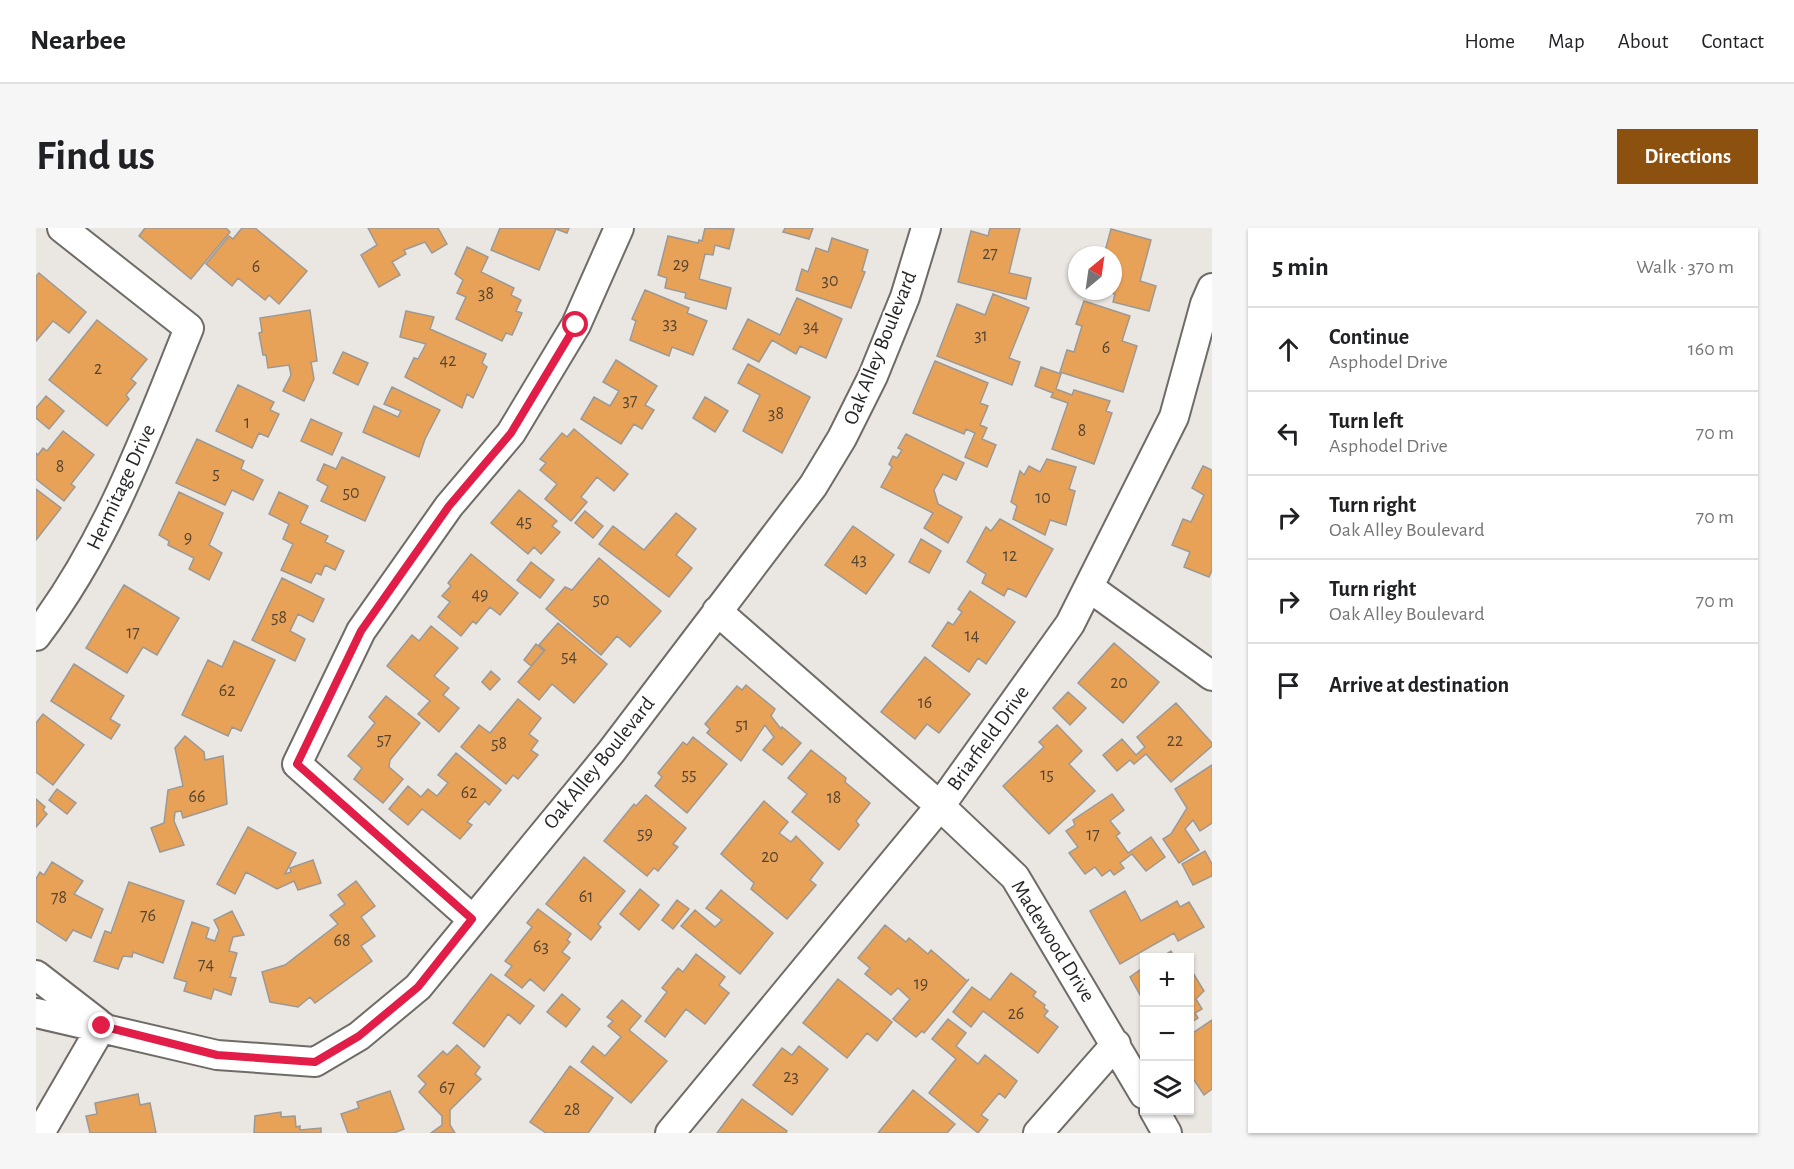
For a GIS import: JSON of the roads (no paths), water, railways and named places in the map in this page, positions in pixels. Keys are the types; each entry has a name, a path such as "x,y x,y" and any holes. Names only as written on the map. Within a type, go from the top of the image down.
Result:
{"street":[{"name":"Hermitage Drive","path":"36,636 68,594 109,520 189,328 62,228"},
{"path":"472,919 297,764 361,631 449,506 511,433 576,325 619,228"},
{"name":"Oak Alley Boulevard","path":"36,1013 102,1026 217,1055 315,1062 359,1036 418,987 611,752 813,486 842,438 885,346 904,297 926,228"},
{"name":"Briarfield Drive","path":"670,1133 940,806 1070,624 1174,417 1204,304 1212,288"},
{"path":"1090,588 1212,676"},
{"name":"Madewood Drive","path":"717,611 940,806 1016,877 1140,1087"},
{"name":"Oak Alley Boulevard","path":"36,975 102,1026"},
{"path":"40,1133 102,1026"},
{"path":"1038,1133 1116,1044"},
{"path":"1157,1115 1167,1133"}]}
